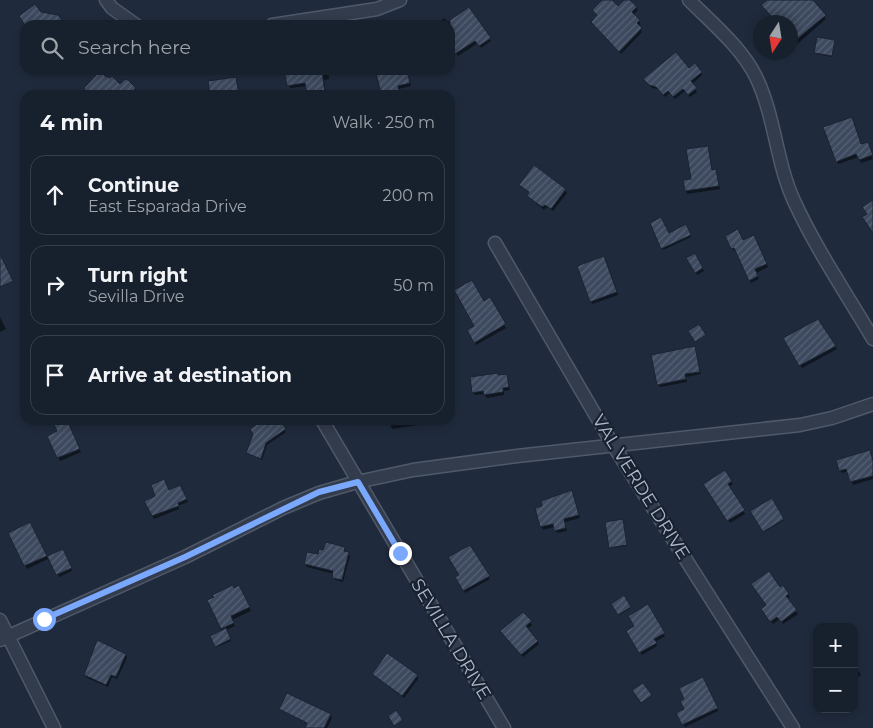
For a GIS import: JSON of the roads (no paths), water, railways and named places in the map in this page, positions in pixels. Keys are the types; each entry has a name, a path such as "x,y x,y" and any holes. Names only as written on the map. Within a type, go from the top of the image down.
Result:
{"street":[{"path":"106,0 112,8 129,20"},
{"path":"305,20 377,9 400,0"},
{"path":"689,0 740,53 756,76 768,110 793,200 839,284 873,339"},
{"name":"VAL VERDE DRIVE","path":"496,243 613,444 793,728"},
{"path":"4,638 185,557 319,492 413,470 613,444 800,425 832,418 873,404"},
{"name":"SEVILLA DRIVE","path":"325,425 504,728"},
{"path":"0,620 4,638 54,728"}]}
